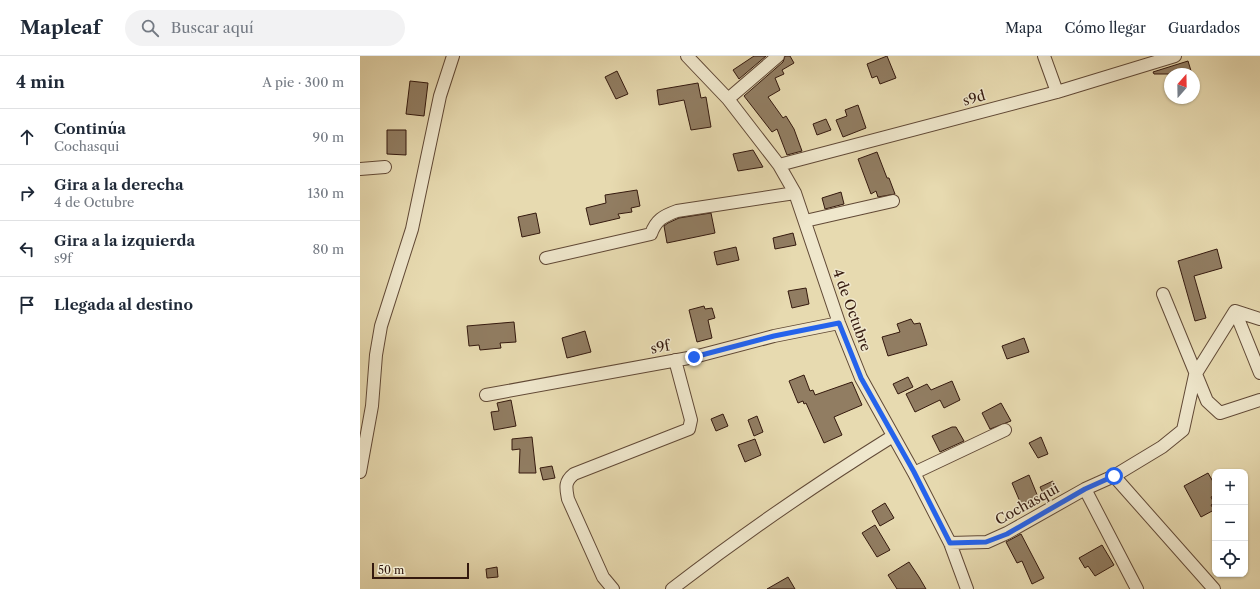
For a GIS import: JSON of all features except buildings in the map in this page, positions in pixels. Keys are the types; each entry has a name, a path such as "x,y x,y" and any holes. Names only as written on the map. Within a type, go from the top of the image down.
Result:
{"street":[{"path":"360,472 372,406 376,355 381,326 412,229 440,96 453,56"},
{"name":"4 de Octubre","path":"687,56 728,99 779,165 795,193 839,323 861,378 914,472 950,543 967,589"},
{"path":"728,99 778,56"},
{"path":"1044,56 1057,92"},
{"name":"s9d","path":"779,165 1057,92 1160,58 1175,56"},
{"path":"360,169 385,167"},
{"path":"546,258 650,234 654,224 664,216 677,211 795,193"},
{"path":"805,222 893,201"},
{"path":"1163,294 1195,375 1207,401 1220,413 1260,400"},
{"path":"1195,375 1235,311"},
{"path":"1235,311 1260,319"},
{"path":"1235,311 1260,372"},
{"name":"s9f","path":"486,395 675,360 839,323"},
{"path":"613,589 603,577 568,499 566,485 567,480 574,474 689,429 691,420 675,360"},
{"name":"Cochasqui","path":"950,543 986,542 1007,534 1085,489 1114,476 1162,446 1183,430 1195,375"},
{"path":"914,472 1005,430"},
{"path":"672,589 757,525 821,481 893,436"},
{"path":"1114,476 1214,589"},
{"path":"1085,489 1137,589"}],"route":[{"path":"694,357 774,336 839,323 861,378 914,472 950,543 986,542 1007,534 1085,489 1114,476"}]}
